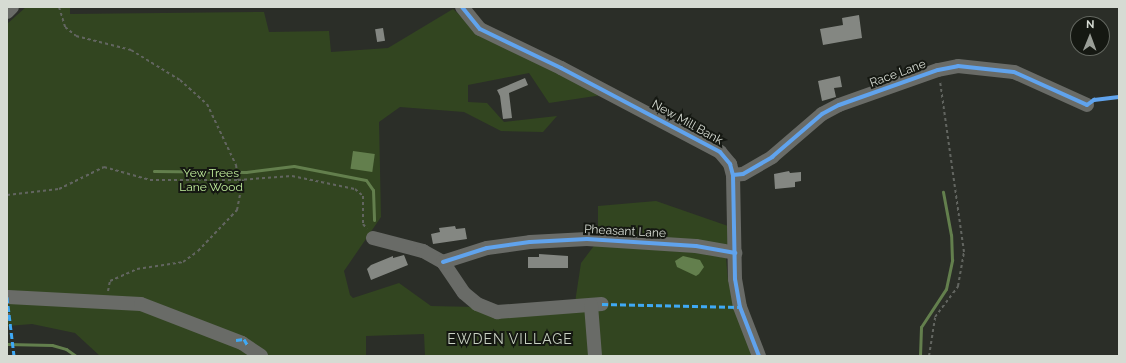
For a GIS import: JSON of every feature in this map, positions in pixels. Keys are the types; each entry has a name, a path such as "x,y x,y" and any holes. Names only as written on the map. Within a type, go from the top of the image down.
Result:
{"street":[{"path":"7,12 12,7"},
{"name":"New Mill Bank","path":"462,7 480,29 561,68 720,152 730,164 733,175 735,279 740,308 759,356"},
{"name":"Race Lane","path":"733,175 743,174 772,157 822,114 839,105 938,70 958,66 1014,72 1087,105"},
{"path":"373,238 423,251 443,262 456,281 477,304 497,312 596,304 595,356"},
{"name":"Pheasant Lane","path":"443,262 487,248 530,242 587,239 696,246 735,253"},
{"path":"8,297 141,304 242,343 261,356"}],"path":[{"path":"59,7 65,27 76,36 131,50 180,80 207,104 236,165 238,180"},
{"path":"929,356 935,317 958,286 964,252 938,70"},
{"path":"7,195 59,189 104,167 150,180 243,180 292,176 356,189 363,196 362,224 373,238"},
{"path":"105,302 110,281 137,268 183,262 198,252 237,210 243,180"}],"green space":[{"name":"Yew Trees Lane Wood","path":"26,7 70,7 70,14 264,12 269,32 329,31 331,52 388,48 453,9 477,31 602,95 549,103 529,73 468,85 468,102 487,103 504,122 557,116 543,132 501,131 464,112 400,107 379,122 381,217 344,271 350,295 353,298 399,283 431,306 574,309 581,263 596,243 676,249 726,258 728,280 753,356 425,356 424,334 366,336 366,356 100,356 75,333 32,324 7,326 7,24"},
{"path":"656,201 728,226 728,249 598,235 598,206"}],"shaded area":[{"path":"353,151 375,154 372,172 350,169"},
{"path":"683,256 700,260 704,267 699,274 696,276 677,267 675,261"}],"building":[{"path":"859,15 862,38 823,45 820,29 843,25 842,18"},
{"path":"383,28 385,41 377,42 375,29"},
{"path":"840,76 842,87 834,88 836,97 822,101 818,81"},
{"path":"525,78 528,85 509,93 512,118 503,119 500,96 497,90"},
{"path":"789,171 790,173 801,172 801,181 795,182 795,187 775,189 774,174"},
{"path":"455,226 456,229 465,228 467,239 433,244 431,234 440,232 439,228"},
{"path":"539,254 568,256 568,268 528,268 528,257 539,257"},
{"path":"404,255 408,265 371,280 367,269 371,265 393,256 393,258"}],"waterway":[{"path":"154,171 246,172 294,166 366,180 373,190 374,220"},
{"path":"920,356 921,327 946,289 952,260 951,235 943,192"},
{"path":"7,344 52,345 66,349 76,356"}],"marked path":[{"path":"7,297 14,356"},
{"path":"602,304 740,307"},
{"path":"236,340 244,339 248,346"}],"cycle path":[{"path":"462,7 480,29 561,68 720,152 730,164 733,175 735,279 740,307 759,356"},
{"path":"733,175 743,174 772,157 822,114 839,105 938,70 958,66 1014,72 1087,105 1094,100 1119,97"},
{"path":"443,262 487,248 530,242 587,239 696,246 735,253"}],"district":[{"name":"EWDEN VILLAGE","path":"510,339"}]}
